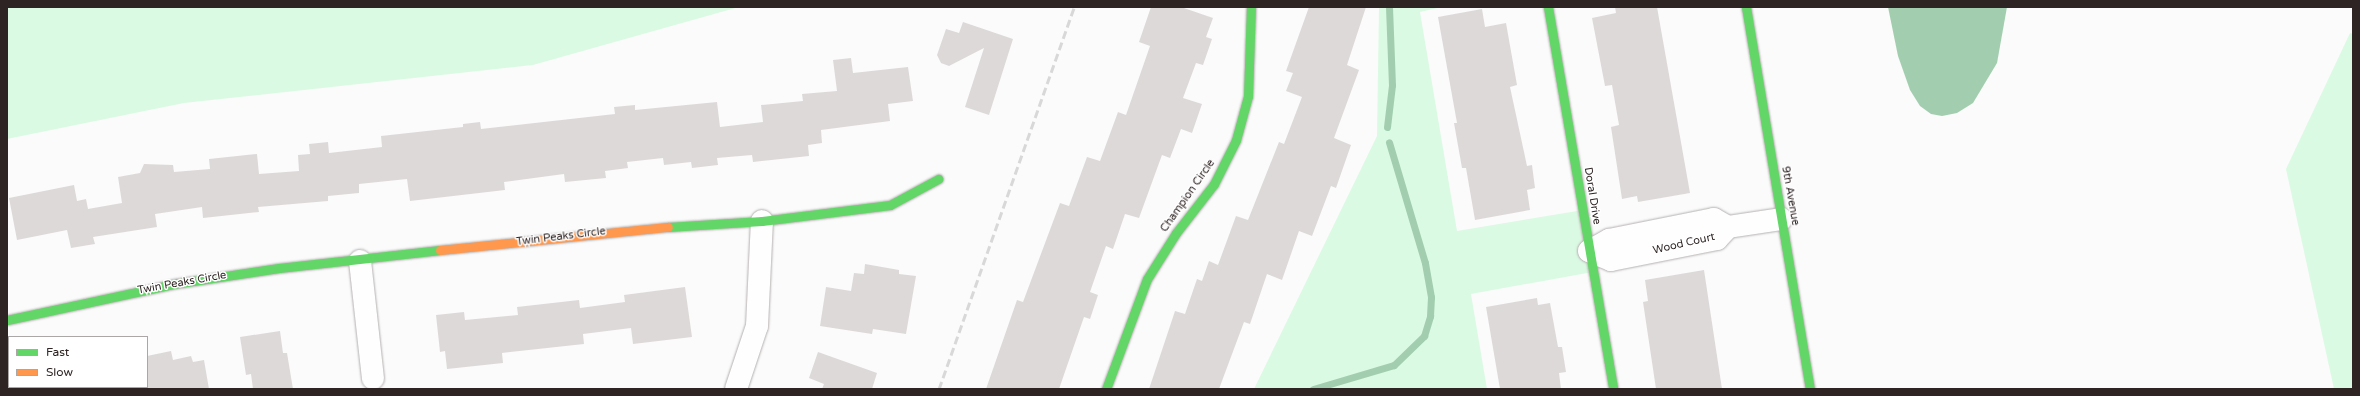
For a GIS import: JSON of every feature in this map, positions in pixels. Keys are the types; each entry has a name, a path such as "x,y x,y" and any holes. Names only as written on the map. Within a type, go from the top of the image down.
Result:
{"street":[{"name":"Champion Circle","path":"1106,389 1147,279 1176,233 1214,184 1236,140 1248,96 1252,7"},
{"name":"Doral Drive","path":"1548,7 1613,389"},
{"name":"9th Avenue","path":"1746,7 1810,389"},
{"name":"Twin Peaks Circle","path":"7,320 173,284 279,268 360,261 631,229 762,221 890,205 938,179"},
{"name":"Wood Court","path":"1589,251 1611,260 1717,239 1728,227 1781,219"},
{"path":"736,389 757,326 762,221"},
{"path":"360,261 373,378"}],"shaded area":[{"path":"7,7 739,7 533,65 184,103 7,139"},
{"path":"1379,7 1442,7 1420,12 1457,231 1583,210 1593,272 1471,294 1487,389 1254,389 1377,136"},
{"path":"1888,7 2007,7 1997,63 1973,103 1957,113 1942,116 1931,114 1920,106 1910,90 1898,56"},
{"path":"2350,33 2353,34 2353,389 2334,389 2286,169"}],"building":[{"path":"1151,7 1181,7 1213,18 1206,37 1212,39 1203,65 1196,63 1183,98 1202,104 1192,133 1181,129 1170,158 1162,155 1139,218 1125,214 1113,249 1106,246 1090,292 1098,295 1090,319 1084,317 1059,389 986,389 1017,300 1023,302 1060,203 1069,206 1087,157 1100,161 1118,112 1126,115 1150,46 1139,42"},
{"path":"1309,7 1366,7 1347,65 1359,70 1334,138 1351,145 1336,188 1331,186 1312,236 1299,231 1282,280 1267,274 1250,324 1244,322 1219,389 1149,389 1175,311 1185,314 1197,279 1202,281 1209,261 1218,265 1236,216 1248,220 1279,142 1284,144 1302,97 1286,91 1293,73 1286,71"},
{"path":"1615,7 1657,7 1690,193 1638,202 1637,196 1622,199 1611,127 1619,125 1612,85 1605,86 1592,18 1616,13"},
{"path":"1482,9 1485,27 1506,23 1517,85 1510,87 1527,166 1532,165 1535,188 1527,190 1530,210 1475,220 1466,168 1462,168 1454,123 1457,123 1438,17"},
{"path":"963,22 1013,39 989,115 965,107 984,48 949,66 941,63 937,55 946,29 959,33"},
{"path":"851,58 853,73 908,67 913,101 888,104 890,121 821,130 822,143 808,145 809,156 753,162 752,155 717,158 718,165 692,168 691,162 664,165 663,158 627,162 628,168 605,171 606,178 565,182 564,174 504,182 505,190 410,201 407,179 359,184 359,193 328,196 328,201 258,207 259,212 203,218 202,207 155,214 157,227 93,237 95,244 71,248 67,230 17,240 9,198 74,185 77,201 86,199 88,209 122,203 118,177 140,173 144,164 173,165 174,172 210,169 209,159 257,154 259,174 299,171 298,155 310,154 309,144 328,142 329,153 382,147 381,136 463,127 463,124 480,122 481,129 615,114 614,107 635,105 635,110 717,102 720,127 763,122 761,105 803,101 802,94 837,91 833,60"},
{"path":"865,264 899,270 899,274 916,276 906,334 873,329 872,334 820,326 826,287 851,291 854,273 864,274"},
{"path":"1704,270 1722,389 1656,389 1643,302 1648,301 1645,280"},
{"path":"685,287 692,337 633,344 631,328 583,334 584,344 502,353 503,363 447,369 445,351 440,352 436,315 464,312 465,320 518,315 517,307 579,300 580,308 625,302 624,295"},
{"path":"1537,298 1538,305 1550,303 1558,347 1562,347 1566,372 1559,373 1561,389 1500,389 1486,307"},
{"path":"280,331 283,353 287,353 293,389 253,389 251,374 246,375 240,337"},
{"path":"171,351 173,360 191,356 193,362 204,360 209,389 147,389 148,356"},
{"path":"818,352 877,373 872,389 822,389 824,384 809,378"}],"waterway":[{"path":"1387,127 1392,85 1389,7"},
{"path":"1313,389 1394,365 1424,336 1430,316 1431,297 1425,263 1389,142"}],"railway":[{"path":"939,389 1074,7"}],"traffic: fast":[{"path":"1106,389 1147,279 1176,233 1214,184 1236,140 1248,96 1251,7"},
{"path":"1548,7 1613,389"},
{"path":"1746,7 1810,389"},
{"path":"668,227 762,221 890,205 938,179"},
{"path":"7,320 173,284 279,268 440,250"}],"traffic: slow":[{"path":"440,250 668,227"}]}
